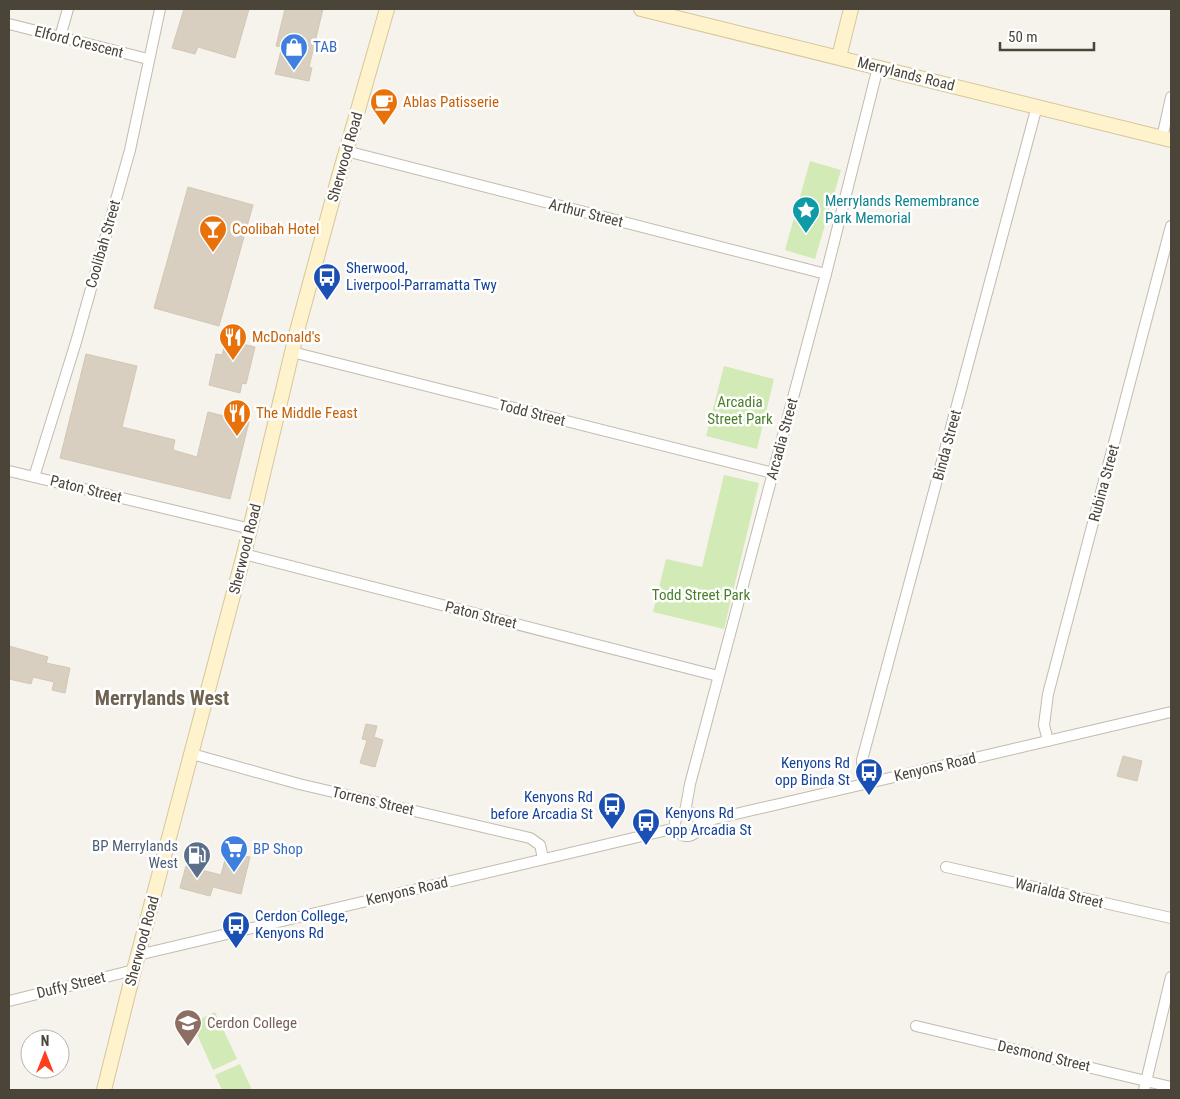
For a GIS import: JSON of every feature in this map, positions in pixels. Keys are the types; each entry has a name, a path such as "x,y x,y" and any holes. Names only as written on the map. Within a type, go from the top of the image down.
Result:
{"main road":[{"name":"Sherwood Road","path":"104,1090 251,529 292,352 346,151 387,9"},
{"name":"Merrylands Road","path":"646,9 1166,139"},
{"path":"839,57 851,9"}],"street":[{"path":"60,37 68,9"},
{"name":"Coolibah Street","path":"34,477 76,342 130,150 160,9"},
{"name":"Elford Crescent","path":"9,24 148,59"},
{"name":"Arcadia Street","path":"685,812 690,784 826,274 878,67"},
{"path":"1166,139 1171,97"},
{"name":"Binda Street","path":"864,784 862,760 1037,106"},
{"name":"Arthur Street","path":"346,151 826,274"},
{"name":"Rubina Street","path":"1048,741 1044,725 1048,694 1171,226"},
{"name":"Todd Street","path":"292,352 773,473"},
{"name":"Paton Street","path":"9,471 251,529"},
{"name":"Paton Street","path":"244,554 718,676"},
{"name":"Kenyons Road","path":"700,825 714,819 1171,712"},
{"name":"Torrens Street","path":"192,754 299,784 530,838 540,845 543,858"},
{"path":"685,812 696,815 700,825 696,832 689,836 681,834 676,828 676,818 685,812"},
{"name":"Kenyons Road","path":"138,955 676,828"},
{"name":"Warialda Street","path":"946,867 1171,918"},
{"name":"Duffy Street","path":"9,1000 134,970"},
{"path":"1145,1086 1171,978"},
{"name":"Desmond Street","path":"916,1026 1145,1086 1171,1087"}],"green space":[{"path":"810,161 841,170 815,259 785,250"},
{"name":"Arcadia Street Park","path":"724,366 774,379 757,449 706,436"},
{"name":"Todd Street Park","path":"724,475 759,483 724,629 653,612 666,559 702,567"},
{"path":"215,1012 237,1059 213,1070 192,1023"},
{"path":"240,1064 252,1090 222,1090 215,1075"}],"building":[{"path":"184,9 249,9 235,58 198,47 195,54 172,48"},
{"path":"285,9 323,9 309,67 312,68 309,81 275,74 282,47 276,46"},
{"path":"188,187 253,205 219,326 154,308"},
{"name":"McDonald's","path":"226,340 255,347 246,384 242,383 240,393 209,385 216,354 222,355"},
{"path":"86,354 137,366 122,427 175,440 173,450 197,457 208,412 249,422 230,499 60,458"},
{"path":"9,646 48,657 46,663 70,668 65,693 52,690 54,682 33,677 31,684 9,679"},
{"path":"366,724 377,726 374,737 383,740 375,767 360,763 367,740 362,739"},
{"path":"1123,756 1142,761 1137,781 1117,776"},
{"path":"227,852 250,857 241,894 213,887 210,896 180,888 186,866 221,875"}],"place":[{"name":"TAB","path":"294,71"},
{"name":"Ablas Patisserie","path":"384,126"},
{"name":"Merrylands Remembrance Park Memorial","path":"806,234"},
{"name":"Coolibah Hotel","path":"213,253"},
{"name":"Sherwood, Liverpool-Parramatta Twy","path":"327,301"},
{"name":"McDonald's","path":"233,361"},
{"name":"The Middle Feast","path":"237,437"},
{"name":"Kenyons Rd opp Binda St","path":"869,796"},
{"name":"Kenyons Rd before Arcadia St","path":"612,830"},
{"name":"Kenyons Rd opp Arcadia St","path":"646,846"},
{"name":"BP Shop","path":"234,873"},
{"name":"BP Merrylands West","path":"197,879"},
{"name":"Cerdon College, Kenyons Rd","path":"236,949"},
{"name":"Cerdon College","path":"188,1047"}],"district":[{"name":"Merrylands West","path":"162,698"}]}
